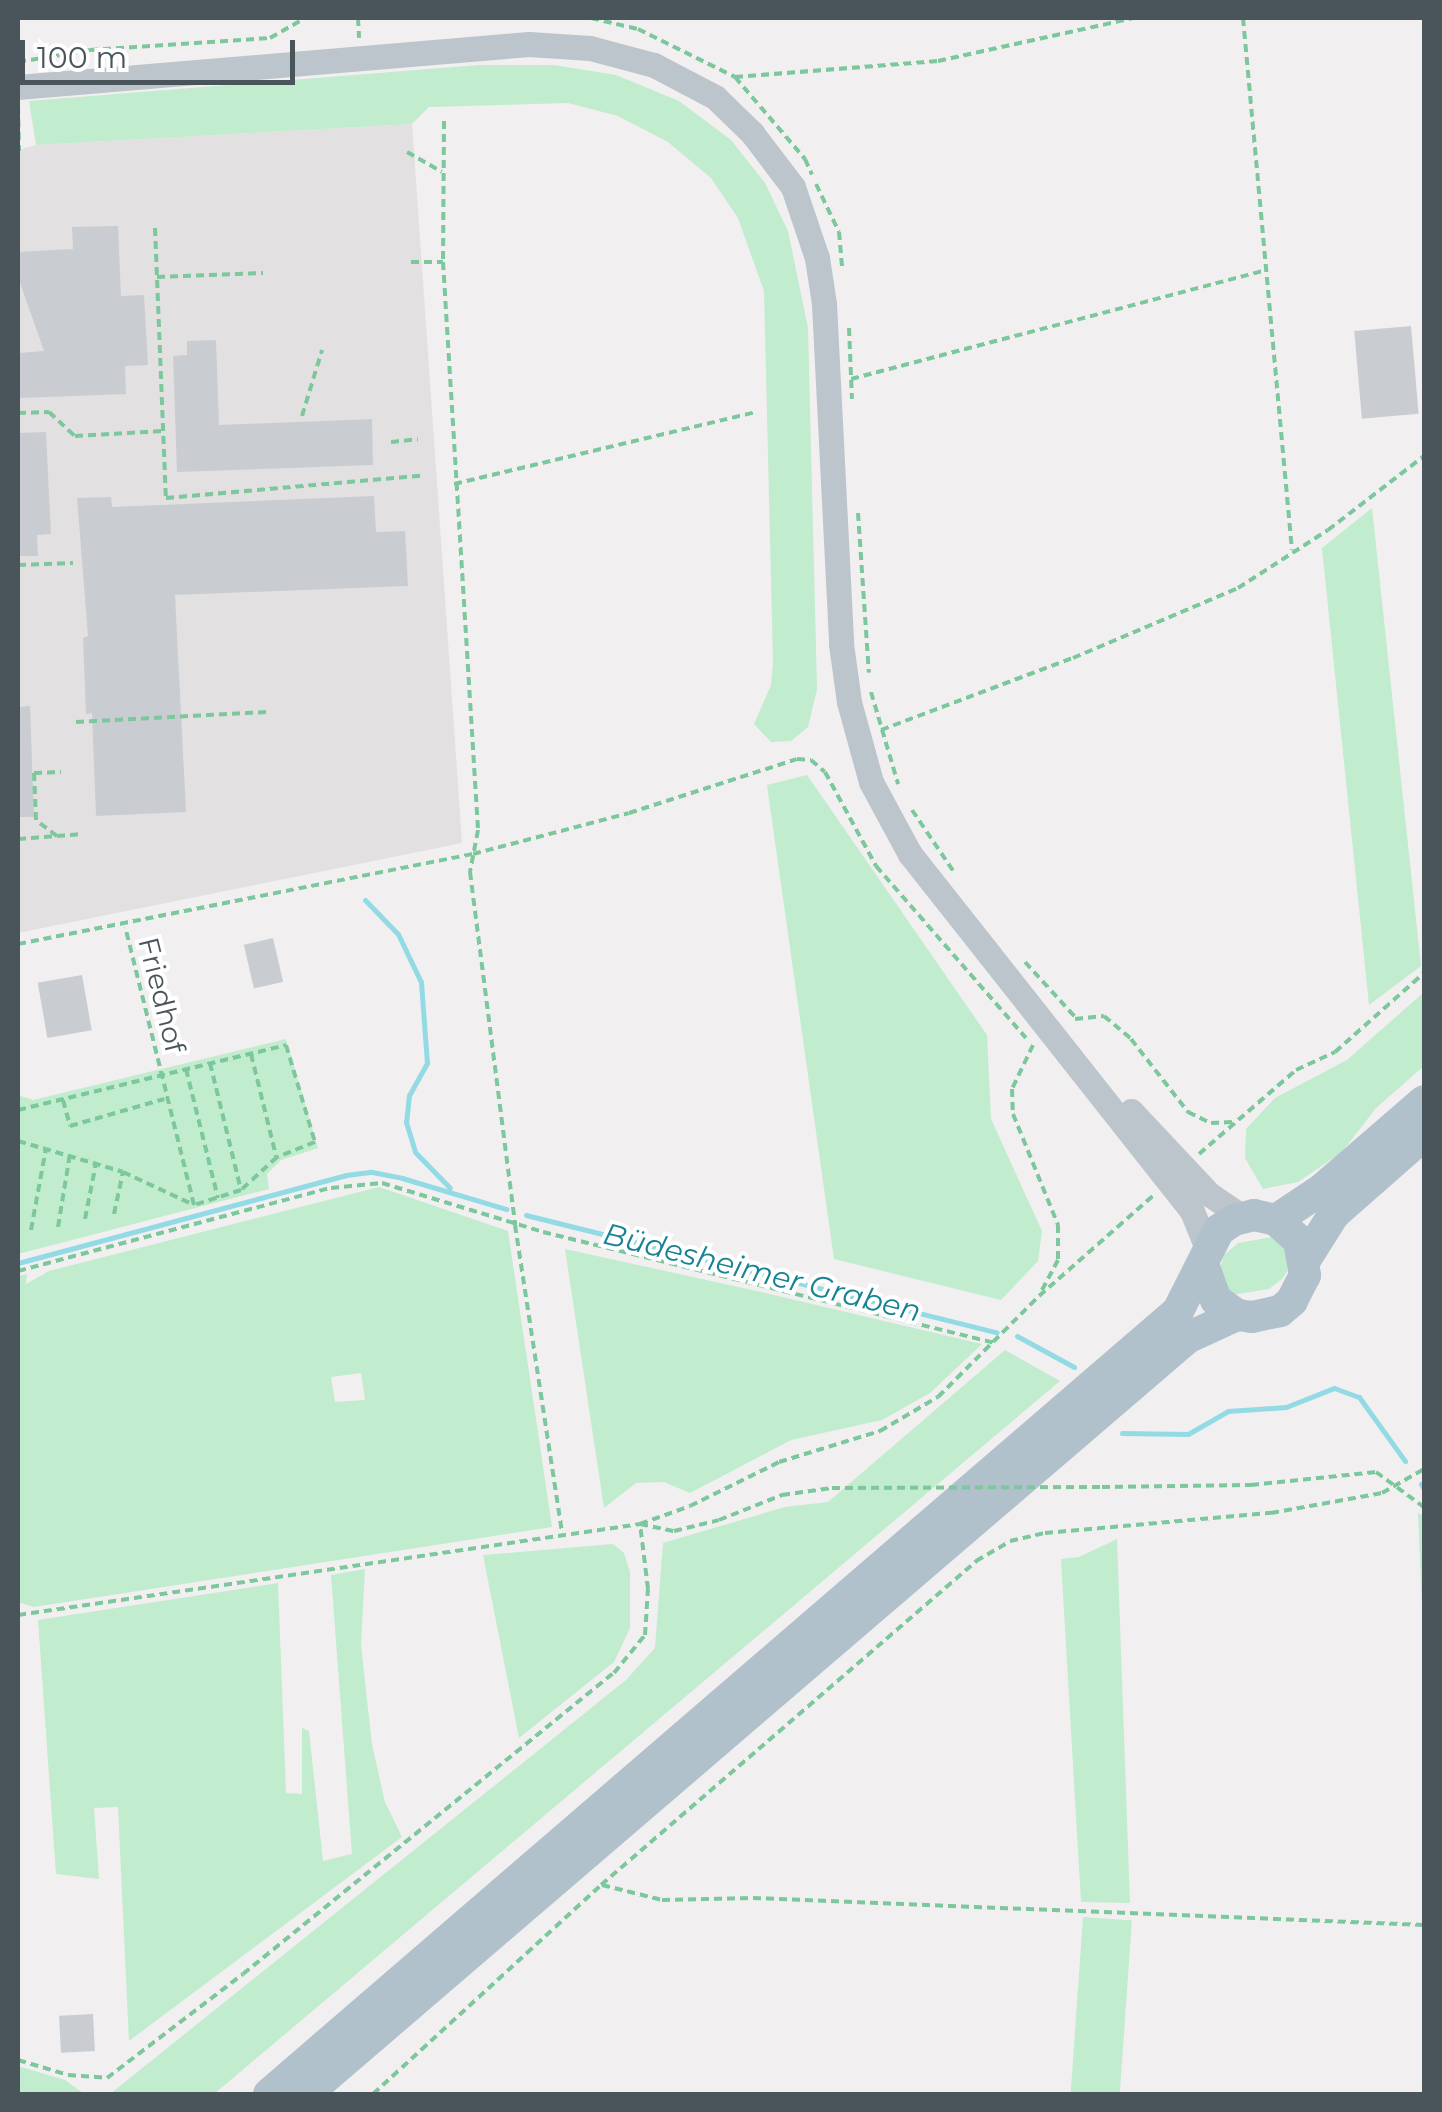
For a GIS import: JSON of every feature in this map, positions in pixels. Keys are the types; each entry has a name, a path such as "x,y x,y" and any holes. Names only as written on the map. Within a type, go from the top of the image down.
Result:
{"main road":[{"path":"270,2094 1178,1311 1219,1230 1243,1218 1276,1220 1321,1190 1424,1101"},
{"path":"1205,1257 1209,1290 1237,1315 1252,1318 1280,1311 1300,1289 1306,1260 1334,1214 1424,1135"},
{"path":"1276,1220 1299,1241 1306,1260"},
{"path":"306,2094 1188,1338 1237,1315"}],"street":[{"path":"18,87 530,44 590,48 654,65 716,97 752,134 793,186 816,258 824,304 841,644 852,714 870,782 910,854 1043,1039 1176,1175 1243,1218"},
{"path":"1176,1175 1197,1219 1205,1257"}],"path":[{"path":"18,62 90,50 270,38 305,18"},
{"path":"454,18 498,18"},
{"path":"591,18 638,29 735,77 805,159 838,232 844,285"},
{"path":"735,77 938,61 1134,18"},
{"path":"1243,18 1293,553"},
{"path":"18,103 20,151"},
{"path":"444,121 443,262 478,830 470,872 515,1224 562,1534"},
{"path":"406,152 442,172"},
{"path":"155,228 166,498 420,476"},
{"path":"411,262 443,262"},
{"path":"851,379 1266,270"},
{"path":"157,277 263,272"},
{"path":"848,320 852,408"},
{"path":"302,416 322,350"},
{"path":"18,412 49,412 75,436 164,431"},
{"path":"454,484 756,412"},
{"path":"391,442 418,439"},
{"path":"881,730 1073,658 1238,588 1293,553 1424,456"},
{"path":"858,507 869,675"},
{"path":"18,564 73,563"},
{"path":"870,689 901,793"},
{"path":"76,722 267,712"},
{"path":"18,944 473,854 629,813 769,765 810,760 837,788 876,866 1043,1039"},
{"path":"57,836 36,820 34,773 61,772"},
{"path":"911,808 962,884"},
{"path":"18,839 83,834"},
{"name":"Friedhof","path":"124,926 194,1205"},
{"path":"1024,960 1076,1018"},
{"path":"18,1615 640,1524 735,1486 779,1462 854,1441 903,1420 938,1397 996,1344 1039,1296 1232,1122 1296,1070 1334,1052 1424,974"},
{"path":"1039,1296 1058,1260 1058,1225 1013,1114 1012,1090 1043,1039 1076,1018 1104,1016 1130,1039 1188,1112 1212,1123 1232,1122"},
{"path":"18,1110 286,1046 315,1142 277,1158 242,1190 194,1205 123,1172 70,1154 18,1143"},
{"path":"250,1054 277,1158"},
{"path":"210,1063 242,1190"},
{"path":"186,1069 218,1198"},
{"path":"63,1100 70,1126 166,1099"},
{"path":"31,1230 46,1148"},
{"path":"58,1227 70,1154"},
{"path":"84,1220 96,1163"},
{"path":"114,1214 123,1172"},
{"path":"18,1271 363,1183 406,1187 515,1224 996,1344"},
{"path":"372,2094 601,1884 962,1574 1010,1541 1045,1533 1271,1513 1382,1493 1424,1469"},
{"path":"640,1524 674,1530 719,1520 782,1495 832,1488 1251,1485 1376,1472 1398,1484 1424,1507"},
{"path":"18,2060 68,2074 107,2078 242,1974 614,1673 645,1635 648,1589 640,1524"},
{"path":"601,1884 662,1900 753,1898 1424,1925"}],"shaded area":[{"path":"412,124 462,843 18,933 18,150 36,145"}],"green space":[{"path":"479,65 554,65 616,75 679,101 731,140 765,183 788,231 808,328 817,689 808,727 791,741 771,742 754,724 771,685 773,663 764,291 738,218 711,178 668,142 618,116 568,103 429,107 412,124 36,145 29,101"},
{"path":"1372,508 1421,966 1369,1005 1322,548"},
{"path":"807,775 987,1035 991,1119 1042,1231 1038,1261 1001,1300 834,1259 767,785"},
{"path":"1424,992 1424,1066 1376,1108 1342,1152 1298,1182 1263,1189 1245,1158 1246,1129 1275,1098 1347,1060"},
{"path":"286,1039 318,1148 281,1160 267,1174 269,1189 18,1254 18,1095 33,1100"},
{"path":"379,1187 508,1231 552,1527 34,1607 18,1602 18,1276 27,1274 26,1284 49,1271","holes":["361,1373 365,1400 335,1402 331,1377"]},
{"path":"1278,1236 1285,1242 1288,1270 1283,1278 1269,1289 1232,1295 1223,1285 1220,1268 1224,1255 1238,1243"},
{"path":"565,1249 982,1344 930,1393 882,1420 791,1440 690,1493 664,1482 636,1483 604,1508"},
{"path":"1005,1350 1060,1381 214,2094 110,2094 626,1680 655,1648 663,1543 785,1507 828,1502"},
{"path":"1418,1513 1424,1516 1424,1652"},
{"path":"1117,1539 1130,1903 1081,1902 1061,1559 1079,1557"},
{"path":"613,1544 624,1553 630,1572 630,1628 614,1662 519,1738 483,1555"},
{"path":"365,1569 361,1645 372,1745 385,1802 402,1837 129,2041 118,1807 94,1808 99,1879 56,1874 38,1620 278,1583 286,1793 302,1794 302,1728 309,1731 323,1861 352,1854 331,1575"},
{"path":"1083,1917 1132,1920 1120,2094 1071,2094"},
{"path":"18,2066 65,2080 83,2093 18,2094"}],"building":[{"path":"118,226 121,296 144,295 148,365 125,366 126,394 20,398 19,353 44,351 18,277 18,252 73,249 72,227"},
{"path":"1411,326 1419,414 1362,419 1354,331"},
{"path":"216,340 219,425 372,419 373,465 177,472 173,356 187,355 187,341"},
{"path":"46,432 51,534 37,535 38,556 18,556 18,433"},
{"path":"374,496 376,532 405,531 408,586 175,595 186,812 96,816 92,713 86,714 83,638 88,636 77,498 111,497 112,507"},
{"path":"30,706 34,817 18,817 18,707"},
{"path":"273,938 283,982 254,989 244,945"},
{"path":"82,975 92,1030 47,1038 38,983"},
{"path":"93,2014 95,2051 61,2053 59,2016"}],"waterway":[{"path":"365,900 398,934 421,982 427,1063 409,1095 406,1122 415,1152 450,1188"},
{"name":"Büdesheimer Graben","path":"18,1263 346,1175 372,1172 506,1209"},
{"name":"Büdesheimer Graben","path":"526,1215 997,1332"},
{"name":"Büdesheimer Graben","path":"1017,1336 1074,1367"},
{"name":"Büdesheimer Graben","path":"1122,1433 1188,1434 1228,1411 1286,1407 1334,1388 1359,1397 1405,1461"},
{"name":"Büdesheimer Graben","path":"1421,1484 1424,1489"}]}
